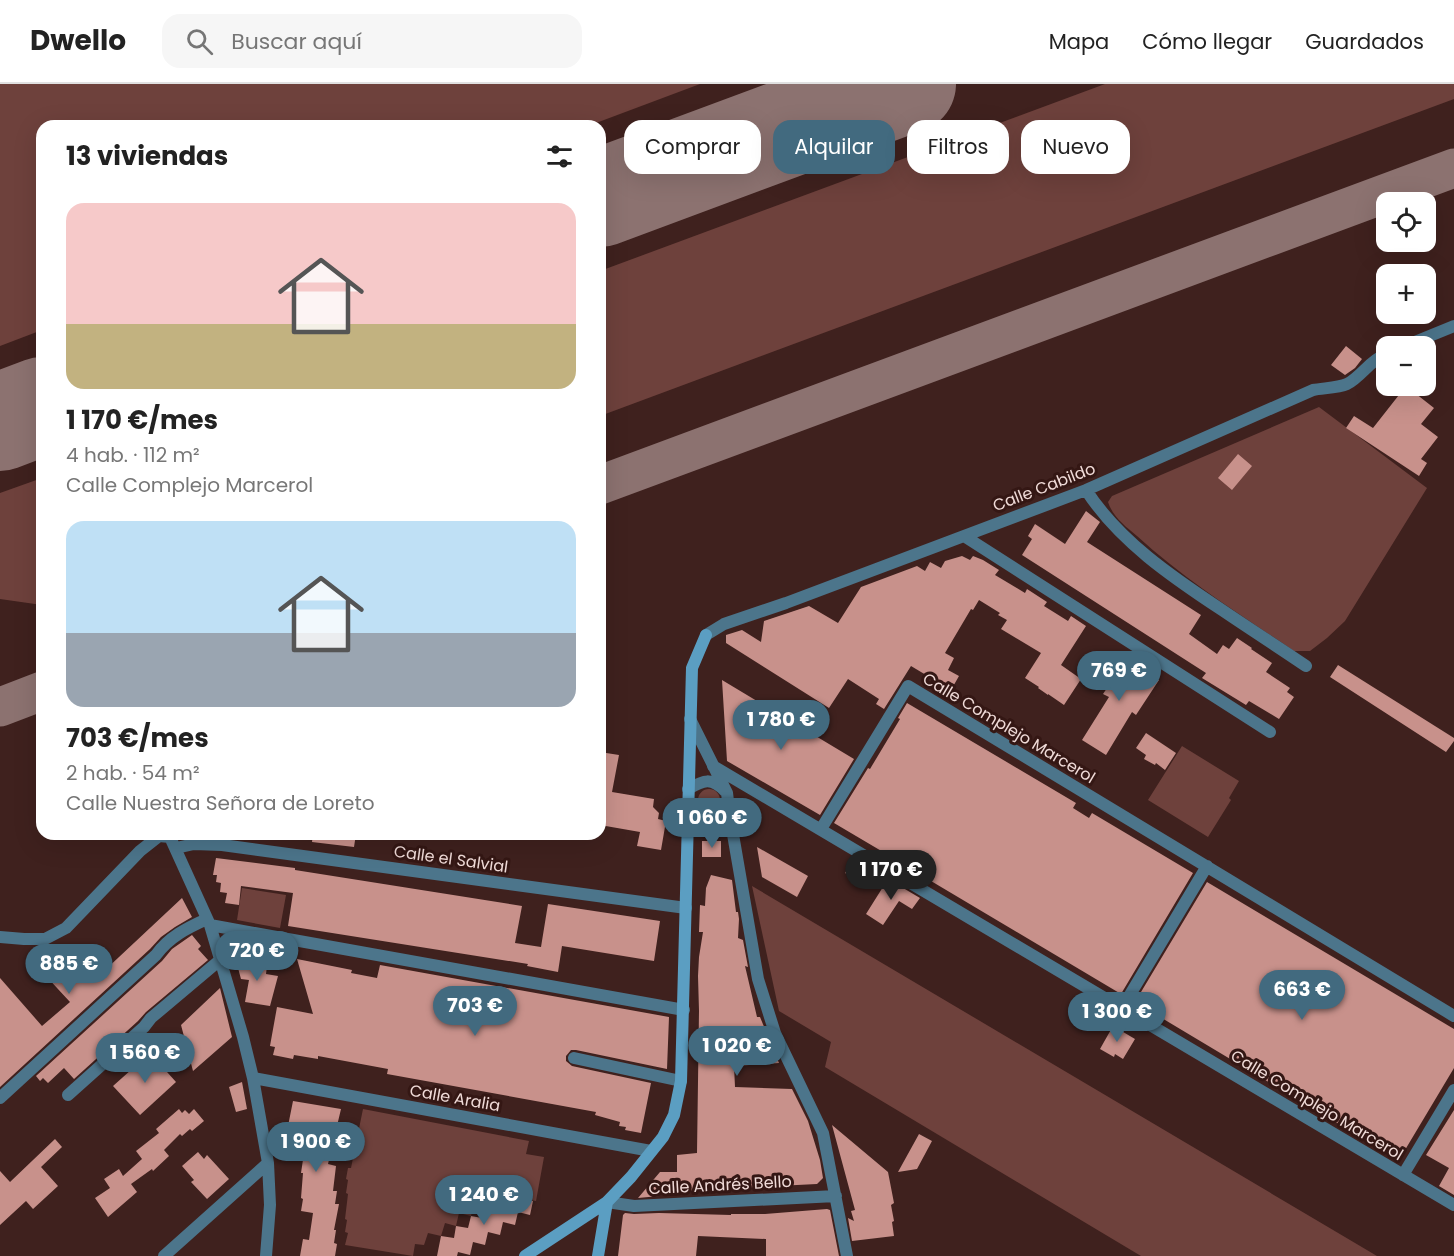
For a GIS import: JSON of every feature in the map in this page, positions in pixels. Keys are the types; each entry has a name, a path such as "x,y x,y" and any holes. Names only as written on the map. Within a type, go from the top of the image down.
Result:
{"street":[{"path":"1430,336 1454,326"},
{"name":"Calle Cabildo","path":"690,719 692,668 706,635 724,624 786,603 1086,490 1313,390 1346,384 1376,358"},
{"path":"1086,490 1097,507 1121,532 1176,579 1306,666"},
{"path":"964,536 1270,732"},
{"name":"Calle Complejo Marcerol","path":"821,829 908,686 1454,1016"},
{"path":"690,719 727,793 729,817 758,979 775,1033 823,1132 848,1256"},
{"path":"525,1256 607,1202 631,1177 663,1137 674,1115 681,1081 684,1010 690,719"},
{"name":"Calle Complejo Marcerol","path":"713,766 1454,1205"},
{"path":"688,789 701,782 709,782 718,784 727,793"},
{"path":"727,793 745,785"},
{"path":"687,815 717,821 729,817"},
{"name":"Calle el Salvial","path":"0,937 45,939 66,928 140,851 154,840"},
{"name":"Calle el Salvial","path":"167,840 173,843 222,845 686,908"},
{"path":"173,843 208,922 253,1078 268,1163 270,1205 267,1256"},
{"path":"1122,1008 1207,866"},
{"path":"0,1098 174,937 182,931 208,922 684,1010"},
{"path":"68,1095 144,1027 151,1018 220,960"},
{"path":"574,1058 681,1081"},
{"name":"Calle Aralia","path":"253,1078 651,1151"},
{"name":"Calle Complejo Marcerol","path":"1403,1175 1454,1089"},
{"path":"164,1256 268,1163"},
{"name":"Calle Andrés Bello","path":"607,1202 634,1206 836,1196"},
{"path":"598,1256 607,1202"}],"shaded area":[{"path":"0,84 700,84 604,120 36,120 36,332 0,346"},
{"path":"1105,84 1454,84 1454,99 606,414 606,269 862,174 895,174 895,162 907,157 907,174 1009,174 1008,120"},
{"path":"1319,407 1427,488 1345,621 1310,651 1294,651 1155,552 1120,521 1108,502 1112,496"},
{"path":"36,480 36,604 0,599 0,493"},
{"path":"1182,746 1239,781 1229,798 1231,800 1208,837 1148,800"},
{"path":"709,789 717,792 720,800 717,808 709,811 701,808 698,800 701,792"},
{"path":"752,886 1377,1256 1141,1256 825,1067 831,1042 779,1011"},
{"path":"242,888 286,895 280,928 237,920"},
{"path":"363,1109 529,1141 526,1154 544,1157 536,1201 490,1193 488,1206 474,1203 471,1216 459,1213 456,1226 445,1223 441,1236 428,1233 424,1245 415,1244 413,1256 345,1245 348,1233 345,1232 348,1194 346,1193 348,1180 346,1179 348,1168 351,1168"}],"building":[{"path":"1346,346 1362,359 1345,375 1331,365"},
{"path":"1398,396 1419,396 1434,408 1421,424 1438,437 1421,459 1427,463 1419,476 1346,428 1354,416 1373,428"},
{"path":"1238,454 1252,466 1232,490 1218,478"},
{"path":"1086,511 1100,522 1087,542 1201,615 1189,634 1217,654 1223,645 1229,649 1237,638 1272,663 1266,672 1290,688 1287,692 1294,697 1279,719 1249,701 1246,705 1202,678 1206,673 1022,555 1032,539 1028,536 1035,524 1065,544"},
{"path":"962,556 970,560 973,556 983,560 999,570 995,575 1025,593 1027,589 1047,602 1044,606 1068,621 1071,616 1086,626 1061,665 1081,679 1064,705 1025,678 1041,653 1001,629 1007,620 979,600 973,610 971,609 945,653 954,658 948,670 959,676 951,690 911,666 884,709 876,704 879,699 848,679 829,708 726,643 726,635 742,630 761,642 764,621 809,606 838,623 861,587 917,566 925,571 930,562 941,568 945,561"},
{"path":"1115,652 1159,680 1136,715 1132,712 1106,755 1082,740 1109,697 1103,694 1107,688 1103,685 1112,671 1106,667"},
{"path":"1338,665 1454,738 1446,752 1330,677"},
{"path":"722,680 772,710 778,703 794,712 789,720 854,759 820,815 727,761"},
{"path":"907,703 1076,803 1073,808 1089,818 1092,813 1193,873 1121,994 931,881 929,884 897,866 900,862 834,823 868,768 870,769"},
{"path":"1146,733 1176,753 1165,770 1156,763 1155,765 1144,759 1146,755 1136,748"},
{"path":"606,753 619,755 612,792 654,799 653,807 659,813 658,819 666,821 661,850 637,846 640,832 606,826"},
{"path":"312,840 355,840 354,847 312,842"},
{"path":"702,841 721,841 721,857 702,857"},
{"path":"757,847 808,876 797,897 762,877"},
{"path":"216,858 295,868 295,870 522,906 515,943 541,947 548,904 660,921 654,961 562,946 558,972 527,966 528,964 288,926 293,893 241,886 239,905 225,903 227,893 220,892 221,883 216,882 217,875 213,875"},
{"path":"852,862 862,869 856,879 845,873"},
{"path":"711,875 732,880 739,919 738,938 743,940 748,967 745,966 757,1017 760,1017 779,1063 734,1066 735,1087 792,1089 808,1121 823,1178 817,1184 659,1192 659,1196 638,1198 660,1172 677,1172 677,1155 697,1153 698,976 703,932 699,932 700,905 705,906 706,888"},
{"path":"888,879 920,898 912,909 899,901 883,925 866,914"},
{"path":"1207,882 1454,1029 1454,1068 1399,1160 1135,1002"},
{"path":"182,898 192,917 161,937 0,1087 0,978 42,1026 70,1002 45,975 77,944 103,972"},
{"path":"192,935 201,946 198,949 208,960 146,1012 74,1079 64,1068 48,1083 43,1078 40,1081 36,1076 162,961 172,949"},
{"path":"226,936 245,940 242,959 230,956"},
{"path":"235,957 267,966 266,974 278,976 270,1006 245,1002 249,980 241,979"},
{"path":"297,959 352,970 351,973 377,978 380,965 669,1017 667,1069 576,1050 571,1050 566,1056 566,1061 572,1066 651,1083 641,1133 625,1130 626,1127 619,1126 620,1122 595,1115 596,1112 387,1074 388,1069 318,1056 318,1059 294,1055 293,1059 273,1055 275,1047 270,1046 277,1007 313,1014"},
{"path":"220,988 232,1037 193,1071 181,1025"},
{"path":"1113,1026 1135,1039 1123,1059 1100,1049"},
{"path":"150,1053 176,1082 140,1115 113,1086"},
{"path":"242,1082 247,1109 236,1112 229,1087"},
{"path":"293,1101 341,1109 328,1164 336,1166 333,1191 337,1191 335,1204 339,1204 334,1230 336,1230 334,1243 337,1244 335,1256 300,1256 303,1239 309,1240 313,1213 301,1211 303,1173 301,1173 304,1153 289,1151 290,1143 287,1142"},
{"path":"179,1109 182,1113 185,1110 189,1114 194,1109 204,1121 192,1131 190,1129 182,1136 180,1134 164,1150 169,1156 153,1171 152,1169 131,1184 137,1192 108,1217 95,1198 110,1188 104,1179 119,1169 123,1176 142,1159 136,1151 159,1133 156,1129"},
{"path":"1454,1110 1454,1195 1439,1186 1449,1168 1426,1155"},
{"path":"832,1125 888,1172 894,1203 891,1205 894,1236 852,1241 848,1218 854,1221 851,1211 855,1210"},
{"path":"919,1134 932,1141 917,1169 898,1172"},
{"path":"55,1139 62,1147 41,1167 58,1186 33,1209 26,1201 0,1225 0,1171 10,1182"},
{"path":"198,1152 204,1159 207,1155 229,1179 207,1199 191,1182 194,1180 182,1166"},
{"path":"501,1195 533,1201 530,1215 518,1212 515,1225 503,1222 500,1235 488,1232 485,1245 473,1242 470,1255 458,1252 457,1256 437,1256 441,1236 454,1238 456,1226 468,1228 471,1216 482,1218 484,1205 498,1208"},
{"path":"830,1210 839,1256 766,1256 766,1239 698,1236 696,1256 618,1256 625,1213 731,1215"}],"taxiway":[{"path":"606,483 1454,168"},
{"path":"0,707 36,693"}],"runway":[{"path":"606,196 907,84"},
{"path":"0,422 36,408"}]}
